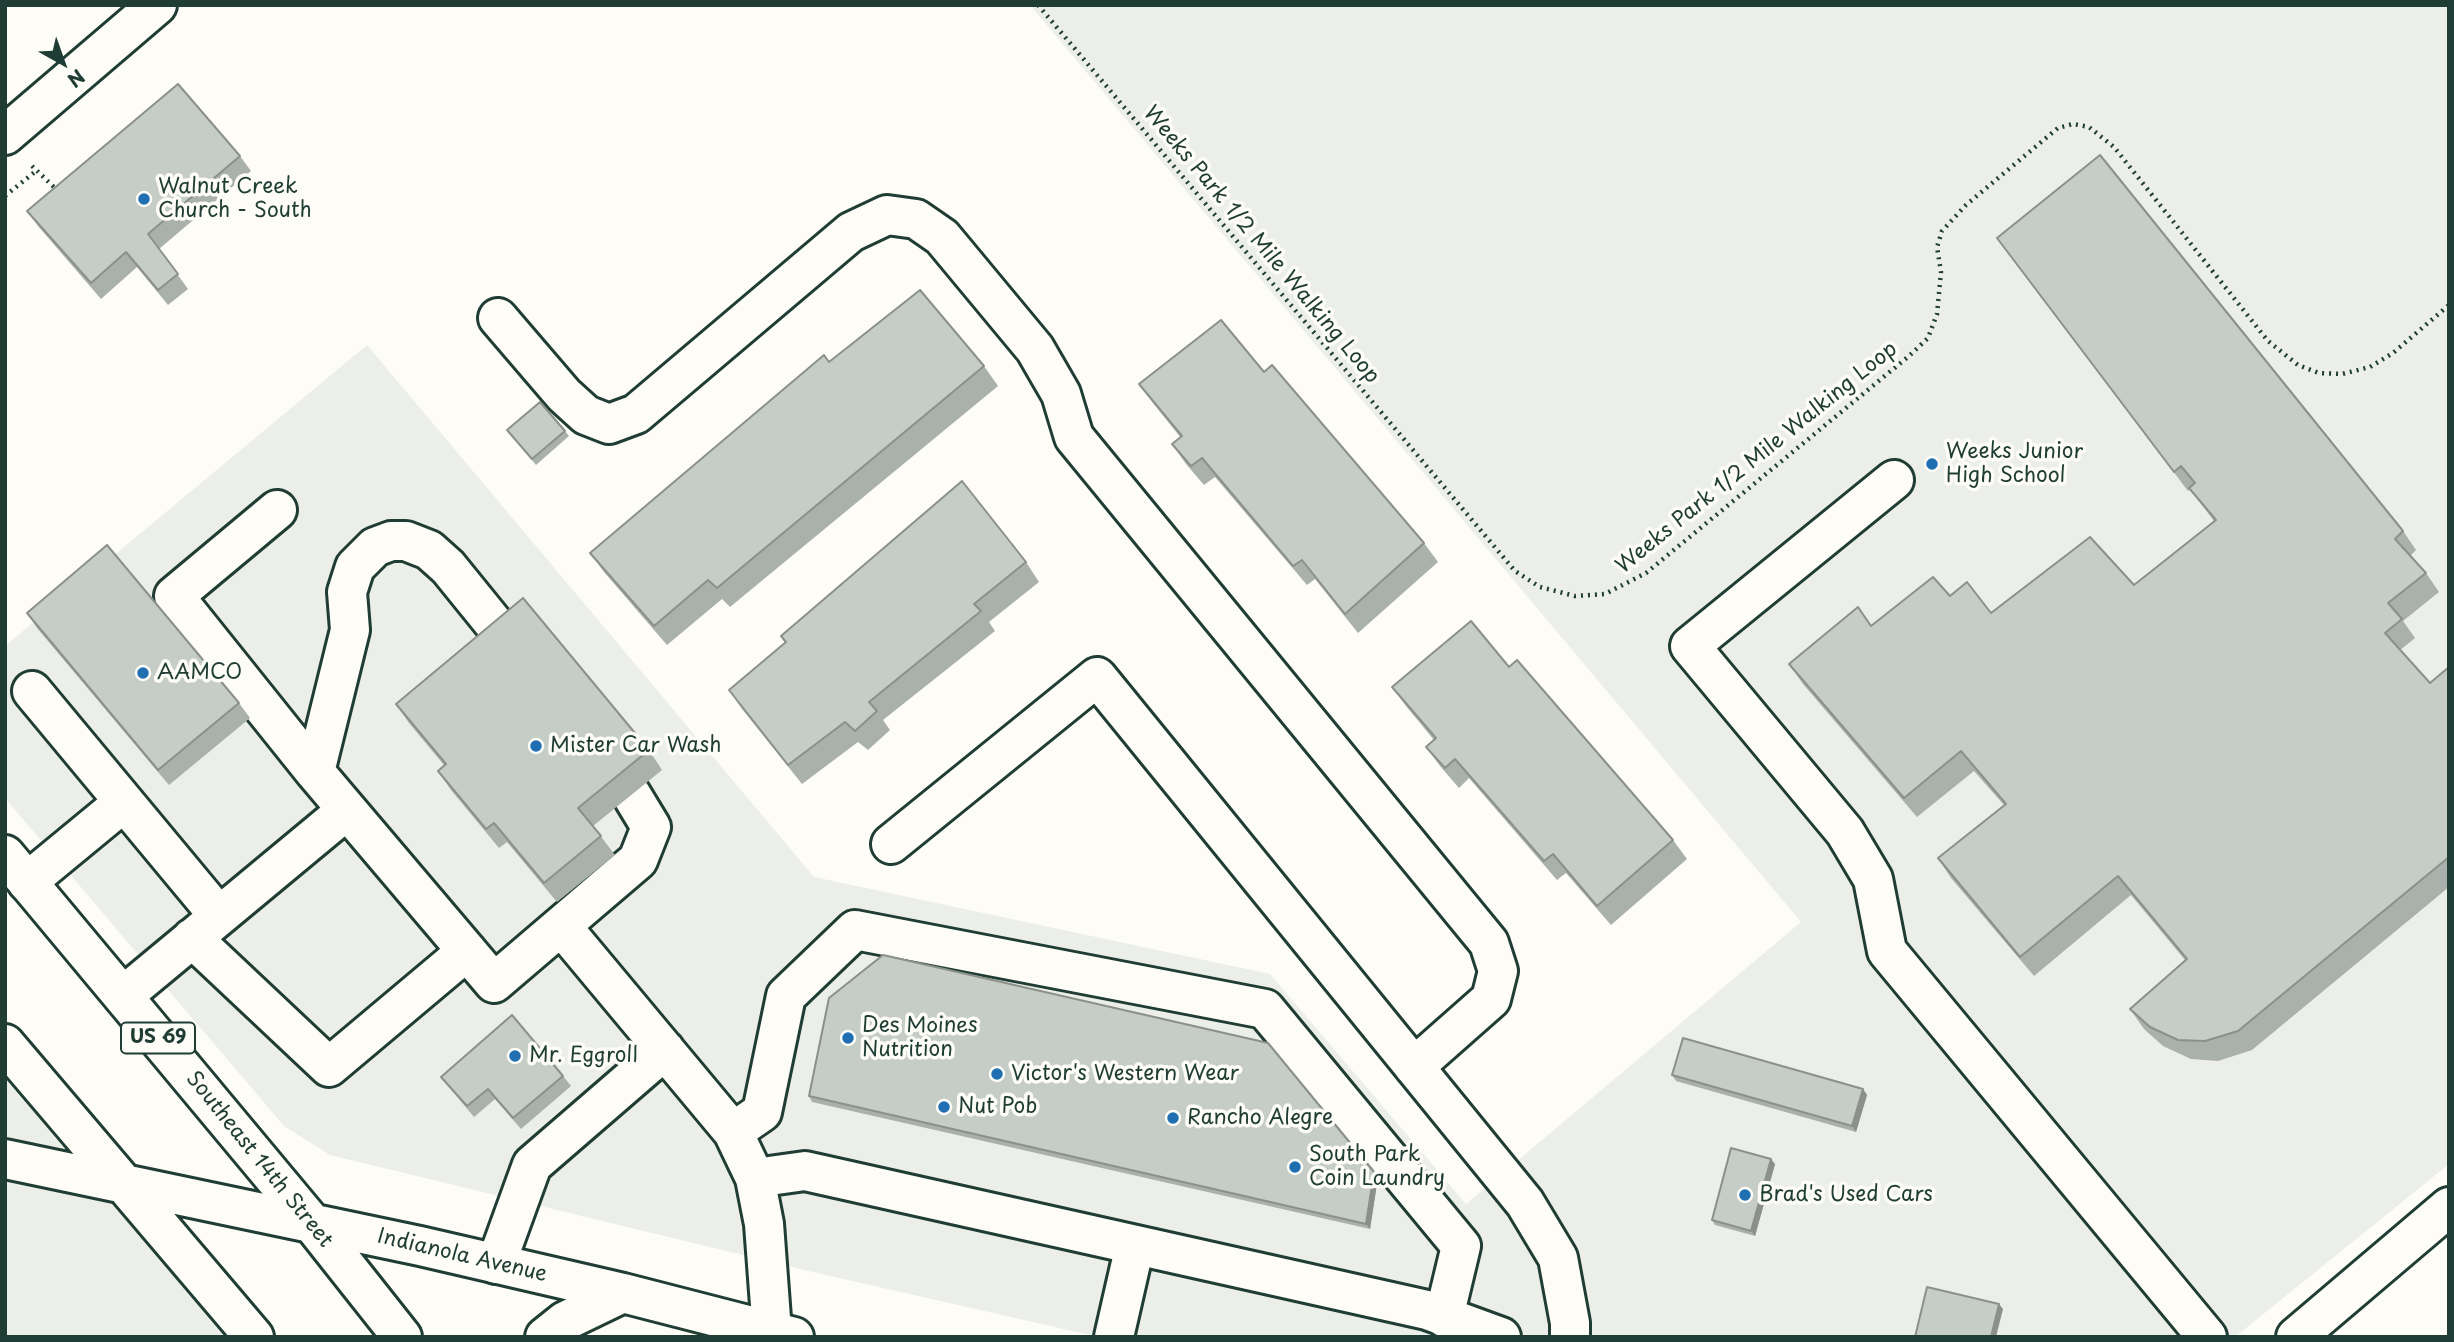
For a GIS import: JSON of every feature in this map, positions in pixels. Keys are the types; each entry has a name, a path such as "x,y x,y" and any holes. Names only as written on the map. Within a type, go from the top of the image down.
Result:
{"main road":[{"path":"17,149 157,5"},
{"path":"498,318 564,395 586,415 609,424 636,414 851,232 887,215 916,219 942,237 1035,349 1061,394 1074,437 1489,943 1498,971 1491,999 1414,1067"},
{"path":"1894,480 1690,646 1845,832 1873,879 1887,951 2207,1337"},
{"path":"277,510 174,596 318,764 347,810 494,983 639,860 647,845 651,827 631,794"},
{"path":"318,764 349,630 347,592 355,567 375,547 391,541 406,541 429,550 448,567 508,641"},
{"path":"891,844 1097,677 1525,1203 1558,1258 1570,1337"},
{"path":"32,691 124,802 206,927 329,1068 467,951"},
{"path":"16,869 124,802"},
{"path":"123,996 347,810"},
{"name":"Southeast 14th Street","path":"16,869 311,1222 402,1337"},
{"path":"562,928 733,1132 755,1178 783,1334"},
{"path":"733,1132 762,1112 786,996 855,930 1265,1009 1461,1246 1444,1317"},
{"path":"5,1044 127,1184 254,1337"},
{"path":"496,1264 532,1165 665,1050"},
{"name":"Indianola Avenue","path":"5,1159 311,1222 623,1293 783,1334"},
{"path":"755,1178 805,1171 1427,1310 1501,1337"},
{"path":"2296,1337 2449,1207"},
{"path":"1114,1337 1135,1245"},
{"path":"545,1337 565,1321 623,1293"}],"path":[{"name":"Weeks Park 1/2 Mile Walking Loop","path":"1038,5 1515,571 1540,587 1575,596 1605,594 1646,573 1928,338 1937,314 1941,272 1937,247 1942,232 1966,205 2058,128 2073,124 2089,127 2114,148 2268,341 2298,365 2319,373 2342,374 2370,367 2393,353 2449,305"},
{"path":"17,149 55,192 65,184"},
{"path":"5,196 36,171"}],"shaded area":[{"path":"1030,5 2449,5 2449,1164 2235,1337 1099,1337 813,1272 330,1155 284,1126 5,798 5,646 367,345 814,877 1270,974 1466,1204 1801,922"},
{"path":"5,1040 252,1337 5,1337"}],"building":[{"name":"Walnut Creek Church - South","path":"178,84 240,156 148,234 178,274 158,290 126,252 91,283 27,211"},
{"path":"2100,155 2403,531 2395,539 2426,573 2388,603 2402,619 2385,633 2430,683 2449,667 2449,857 2238,1031 2205,1041 2178,1040 2150,1027 2130,1009 2187,959 2118,876 2020,957 1938,858 2006,804 1961,751 1904,798 1789,664 1858,607 1871,626 1933,577 1950,596 1967,582 1991,613 2090,537 2134,585 2216,520 2189,488 2195,483 2181,466 2174,472 1997,238"},
{"path":"920,290 984,366 717,588 708,580 654,626 590,553 824,355 829,362"},
{"path":"1221,320 1264,372 1272,365 1424,543 1345,614 1302,560 1293,566 1202,458 1191,466 1172,444 1182,436 1139,384"},
{"path":"540,402 565,431 532,459 507,430"},
{"path":"962,481 1026,562 974,604 981,611 869,702 877,711 855,731 845,722 788,765 729,690 786,642 781,636"},
{"name":"AAMCO","path":"107,545 239,703 158,770 27,613"},
{"name":"Mister Car Wash","path":"523,598 649,750 578,808 601,836 544,883 494,823 486,829 438,771 446,764 396,704"},
{"path":"1471,621 1509,667 1517,660 1673,840 1597,906 1553,854 1544,861 1455,759 1445,768 1426,747 1436,738 1392,687"},
{"path":"883,955 1268,1043 1374,1172 1366,1224 809,1096 829,998"},
{"name":"Mr. Eggroll","path":"512,1015 563,1076 513,1118 488,1089 467,1106 441,1077"},
{"path":"1683,1038 1863,1089 1852,1126 1672,1075"},
{"name":"Brad's Used Cars","path":"1731,1148 1771,1159 1751,1231 1712,1220"},
{"path":"1927,1287 1999,1304 1991,1337 1915,1337"}],"place":[{"name":"Walnut Creek Church - South","path":"144,199"},
{"name":"Weeks Junior High School","path":"1932,464"},
{"name":"AAMCO","path":"143,673"},
{"name":"Mister Car Wash","path":"536,746"},
{"name":"Des Moines Nutrition","path":"848,1038"},
{"name":"Mr. Eggroll","path":"515,1056"},
{"name":"Victor's Western Wear","path":"997,1074"},
{"name":"Nut Pob","path":"944,1107"},
{"name":"Rancho Alegre","path":"1173,1118"},
{"name":"South Park Coin Laundry","path":"1295,1167"},
{"name":"Brad's Used Cars","path":"1745,1195"}]}
